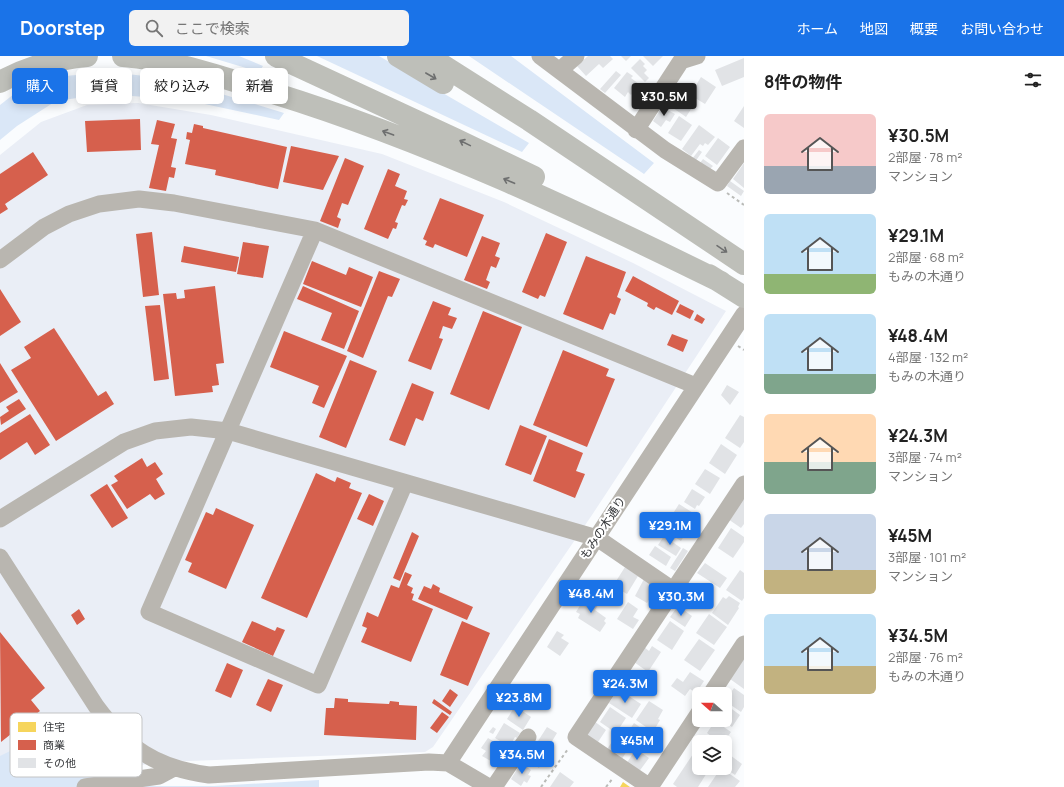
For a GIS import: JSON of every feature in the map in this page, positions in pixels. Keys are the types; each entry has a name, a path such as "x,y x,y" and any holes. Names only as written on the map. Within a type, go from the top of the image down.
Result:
{"highway":[{"path":"0,82 43,64 87,56"},
{"path":"123,56 164,62 231,80 319,107 442,153 530,190 721,282"},
{"path":"276,56 455,138 547,183 622,222 744,297"},
{"path":"398,56 700,235"},
{"path":"428,56 536,125 744,264"}],"street":[{"path":"540,56 664,150 718,183 744,148"},
{"path":"560,70 576,56"},
{"path":"636,130 680,59 697,56"},
{"path":"0,260 44,227 69,214 99,204 139,199 174,203 315,230 696,386"},
{"path":"315,230 149,612 318,685 405,483"},
{"name":"もみの木通り","path":"448,763 696,386 733,341 744,314"},
{"path":"0,519 124,442 155,431 191,427 228,431 597,538 673,590"},
{"path":"692,724 650,787 576,736 744,484"},
{"path":"0,557 101,713"},
{"path":"716,687 744,644"},
{"path":"494,787 528,737"},
{"path":"142,753 153,760 174,768 209,775 429,762 448,763 489,787"},
{"path":"85,787 159,776 174,768"}],"path":[{"path":"718,183 724,191 744,205"},
{"path":"733,341 744,350"},
{"path":"541,787 576,736"}],"shaded area":[{"path":"206,56 239,56 263,66 262,68 246,68"},
{"path":"317,56 379,56 529,143 522,152"},
{"path":"469,56 511,56 654,163 644,174"},
{"path":"76,75 76,98 68,99 68,76"},
{"path":"132,75 140,75 140,97 132,96"},
{"path":"224,95 232,97 232,104 255,104 284,113 279,120 205,104 224,104"},
{"path":"12,96 12,104 51,104 17,126 0,140 0,105"},
{"path":"138,103 211,115 382,154 504,202 633,263 726,311 592,515 433,747 425,752 189,761 142,765 142,713 10,713 10,777 60,777 0,787 0,155 41,122 87,105"},
{"path":"10,751 10,777 140,777 149,786 214,786 319,780 319,787 0,787 0,756"}],"building: 住宅":[{"path":"623,782 630,787 620,787"}],"building: 商業":[{"path":"140,119 141,150 87,152 85,121"},
{"path":"157,120 175,124 171,138 177,139 171,167 176,168 174,178 169,177 166,191 149,188 159,145 151,144"},
{"path":"194,124 203,126 203,128 287,147 278,189 215,175 216,170 185,164 190,140 186,139 187,132 192,133"},
{"path":"291,146 339,156 323,190 283,182"},
{"path":"33,152 48,175 5,204 8,209 0,214 0,174"},
{"path":"345,158 364,166 348,205 342,203 337,217 341,219 338,228 320,221"},
{"path":"388,169 400,174 395,186 407,191 404,199 408,200 405,206 402,205 395,222 398,223 396,229 393,228 388,239 364,229"},
{"path":"440,198 484,215 467,257 435,244 433,248 425,245 427,241 423,239"},
{"path":"152,232 159,295 143,297 136,234"},
{"path":"546,233 567,242 545,297 540,295 538,299 522,292"},
{"path":"482,236 500,243 495,256 500,258 496,268 491,266 486,280 490,282 487,289 464,280"},
{"path":"243,242 269,246 263,278 237,274"},
{"path":"184,246 239,257 236,272 181,262"},
{"path":"586,256 626,272 617,297 621,299 615,315 610,313 603,330 563,314"},
{"path":"312,261 346,275 349,267 373,277 361,307 303,284"},
{"path":"379,271 400,279 392,297 388,296 363,358 347,351"},
{"path":"633,276 679,301 672,315 656,307 654,310 647,306 648,303 625,291"},
{"path":"215,286 224,363 216,364 219,385 212,386 213,392 175,396 163,294 176,293 177,299 185,298 184,290"},
{"path":"303,286 359,311 344,349 321,340 332,313 297,299"},
{"path":"0,289 21,322 0,336"},
{"path":"433,301 451,308 448,315 457,318 452,329 443,326 439,338 443,339 431,370 408,361"},
{"path":"680,304 694,311 690,319 676,312"},
{"path":"160,305 169,379 154,381 145,306"},
{"path":"483,311 522,327 489,410 450,394"},
{"path":"697,314 705,319 702,324 694,320"},
{"path":"54,328 98,396 106,391 114,404 56,441 11,370 31,358 24,347"},
{"path":"284,331 347,356 324,408 312,403 319,386 270,367"},
{"path":"672,334 688,340 683,352 667,345"},
{"path":"563,350 609,369 606,376 615,379 587,447 533,425"},
{"path":"350,360 377,371 346,448 319,437"},
{"path":"0,363 18,392 0,403"},
{"path":"412,383 434,392 423,421 416,418 405,446 389,440"},
{"path":"19,399 26,409 1,425 0,417 9,411 6,407"},
{"path":"30,414 50,445 35,455 27,442 0,460 0,433"},
{"path":"520,425 547,436 531,475 505,465"},
{"path":"549,439 583,453 576,471 585,474 575,498 533,481"},
{"path":"142,458 147,467 155,462 163,474 156,479 165,494 155,500 150,494 127,509 111,485 118,481 114,476"},
{"path":"316,473 335,482 337,477 351,483 349,488 362,493 307,618 261,598"},
{"path":"107,484 128,518 112,528 90,495"},
{"path":"369,494 384,501 373,526 357,519"},
{"path":"216,508 254,525 226,589 188,572 192,563 185,560 206,512 213,515"},
{"path":"412,532 419,536 400,581 393,578"},
{"path":"405,572 412,575 407,585 413,588 411,593 414,594 412,600 433,609 411,662 361,642 367,628 362,626 367,612 378,617 391,585 399,588"},
{"path":"433,584 440,588 439,592 473,607 467,620 418,599 424,586 431,589"},
{"path":"79,609 85,619 77,625 71,615"},
{"path":"252,621 275,631 277,627 285,630 273,656 242,642"},
{"path":"462,621 490,633 468,686 440,675"},
{"path":"0,632 45,688 31,700 40,711 37,713 10,713 10,735 1,742"},
{"path":"227,663 243,670 231,698 215,691"},
{"path":"268,679 283,685 271,712 256,705"},
{"path":"450,689 458,695 450,707 442,701"},
{"path":"335,698 348,699 348,702 389,704 390,701 399,702 399,705 417,706 416,740 324,735 326,708 334,708"},
{"path":"434,699 452,712 450,715 432,703"},
{"path":"442,712 449,717 437,733 430,728"}],"building: その他":[{"path":"588,56 610,56 613,59 603,68 599,64 586,76 577,66"},
{"path":"621,56 631,56 626,61"},
{"path":"643,56 663,56 653,66"},
{"path":"744,58 744,77 722,86 715,70"},
{"path":"640,59 645,64 643,66 647,70 644,73 649,78 645,82 631,68"},
{"path":"616,71 621,75 605,93 600,89"},
{"path":"627,72 633,76 631,78 639,84 631,95 628,92 625,97 614,88"},
{"path":"701,77 716,87 705,104 690,95"},
{"path":"680,97 693,106 686,117 673,108"},
{"path":"744,106 744,128 734,121"},
{"path":"662,107 675,114 670,122 666,120 661,127 653,121"},
{"path":"679,116 692,125 681,141 668,133"},
{"path":"699,125 715,137 708,145 705,143 703,146 700,144 691,156 682,149"},
{"path":"718,138 730,147 717,165 705,156"},
{"path":"699,150 702,152 695,162 692,159"},
{"path":"703,159 713,166 709,170 700,163"},
{"path":"744,163 744,188 733,179"},
{"path":"730,181 744,191 741,196 727,186"},
{"path":"727,385 739,392 730,405 721,395"},
{"path":"740,415 744,417 744,442 740,448 725,438"},
{"path":"721,444 737,455 725,474 709,463"},
{"path":"705,469 720,478 710,494 695,484"},
{"path":"692,489 705,497 695,509 684,502"},
{"path":"742,499 744,500 744,524 741,528 728,519"},
{"path":"679,504 698,516 695,521 698,523 694,529 672,515"},
{"path":"670,520 687,531 681,541 664,530"},
{"path":"731,528 744,537 744,542 733,558 718,548"},
{"path":"664,536 681,548 676,556 658,545"},
{"path":"655,546 671,557 666,566 649,555"},
{"path":"683,548 688,551 675,571 670,568"},
{"path":"705,563 727,578 720,588 697,573"},
{"path":"625,567 638,576 627,594 613,586"},
{"path":"740,570 744,573 744,598 742,601 726,590"},
{"path":"644,579 657,587 647,603 635,596"},
{"path":"591,596 600,602 595,610 606,618 604,621 606,623 600,632 578,618 580,614 576,612 584,599 588,602"},
{"path":"729,596 740,603 739,608 728,625 712,613 723,597 726,599"},
{"path":"628,602 638,609 633,617 639,620 633,629 617,619"},
{"path":"678,606 692,616 685,627 670,617"},
{"path":"709,614 727,627 714,645 696,633"},
{"path":"670,621 684,631 672,650 657,640"},
{"path":"557,631 564,635 561,638 569,643 560,656 547,647"},
{"path":"699,639 715,650 700,671 684,660"},
{"path":"652,646 661,652 648,672 634,662 644,647 649,651"},
{"path":"744,659 744,689 730,679"},
{"path":"690,672 704,681 700,687 692,687 692,690 690,689 685,696 671,686 677,678 683,682"},
{"path":"734,688 744,695 744,707 741,712 732,706 732,691"},
{"path":"618,689 641,704 632,718 609,703"},
{"path":"649,701 663,710 658,719 660,720 653,732 636,720"},
{"path":"515,706 531,717 523,730 507,719"},
{"path":"610,707 626,718 616,733 600,722"},
{"path":"732,709 740,715 732,727"},
{"path":"594,721 606,730 596,745 584,736"},
{"path":"504,723 520,733 517,738 515,737 511,744 509,743 507,745 495,738"},
{"path":"634,723 647,732 639,744 626,735"},
{"path":"493,727 496,729 493,734 489,732"},
{"path":"547,727 557,733 548,748 538,741"},
{"path":"711,727 724,727 731,732 729,735 710,735 707,733"},
{"path":"616,736 630,746 620,762 605,752"},
{"path":"488,738 506,749 496,764 482,756 486,751 481,748"},
{"path":"541,745 551,754 548,758 546,757 539,768 530,762 532,759 528,756 534,746 539,749"},
{"path":"636,749 649,758 638,773 626,764"},
{"path":"692,756 692,775 706,775 698,787 677,787 673,784"},
{"path":"732,756 742,764 735,775 732,773"},
{"path":"521,763 531,770 528,775 531,776 527,783 524,781 521,786 511,779"},
{"path":"560,772 574,782 570,787 550,787"},
{"path":"716,775 731,775 740,781 735,787 708,787"}]}
